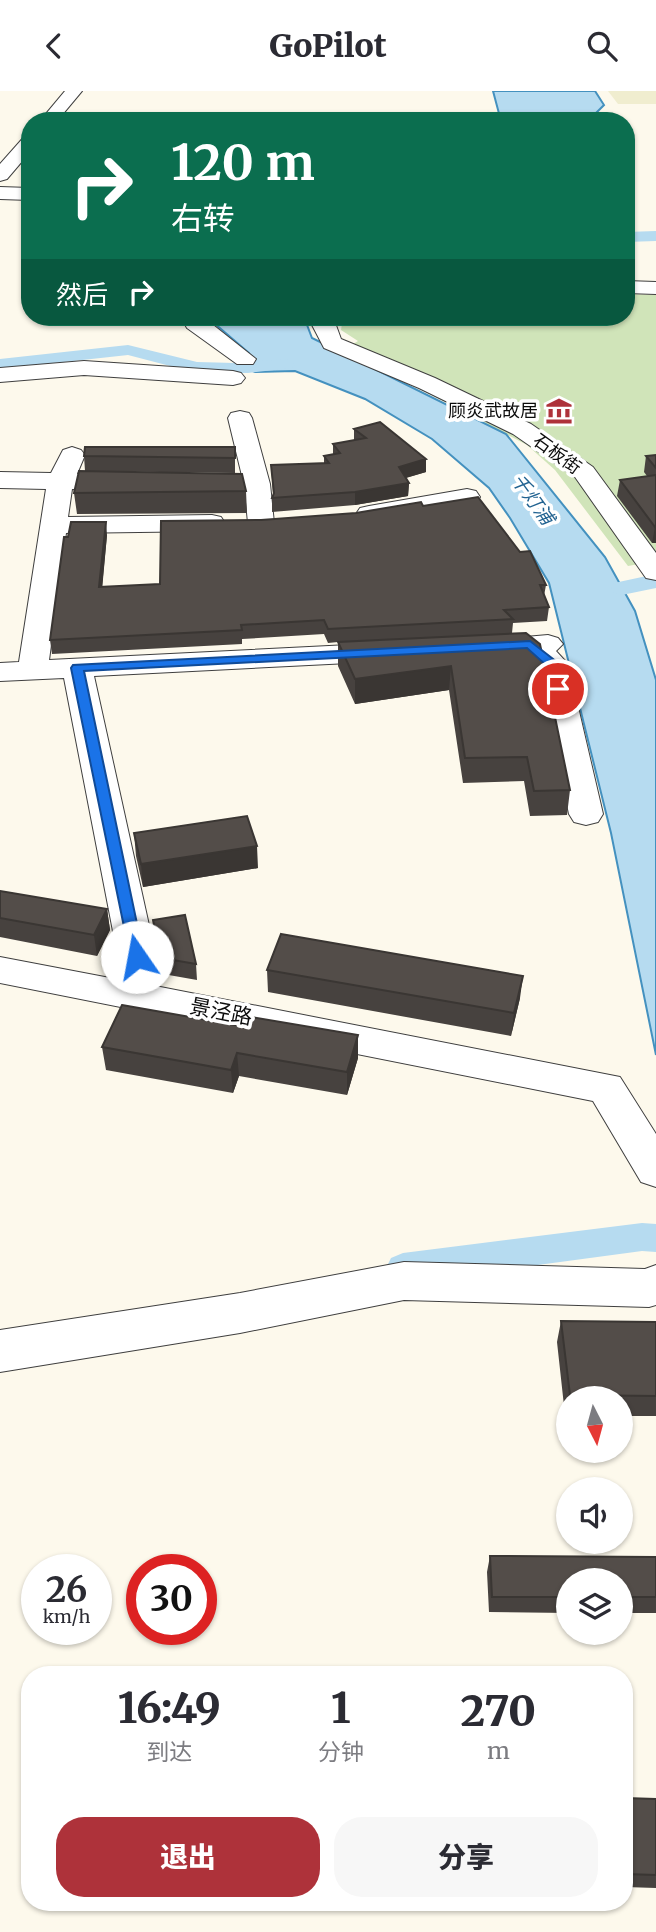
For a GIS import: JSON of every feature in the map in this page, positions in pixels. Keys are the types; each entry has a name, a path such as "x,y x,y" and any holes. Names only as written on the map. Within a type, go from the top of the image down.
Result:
{"street":[{"path":"56,112 74,91"},
{"path":"0,176 21,152"},
{"path":"0,193 21,194"},
{"path":"635,287 656,288"},
{"path":"0,375 84,368 239,368 198,326"},
{"name":"石板街","path":"323,326 330,343 427,383 523,429 584,472 656,572"},
{"path":"240,418 257,484 261,523"},
{"path":"33,670 61,483 72,455"},
{"path":"0,480 257,484"},
{"path":"342,517 467,497"},
{"path":"54,524 288,521"},
{"path":"462,648 539,644 552,664 586,814"},
{"path":"0,672 421,650"},
{"path":"77,668 137,957 123,993"},
{"name":"景泾路","path":"0,970 606,1088 656,1170"},
{"path":"0,1351 240,1313 404,1281 649,1288 656,1284"}],"shaded area":[{"path":"608,91 656,91 656,104 618,104"}],"green space":[{"name":"顾炎武故居","path":"635,294 656,295 656,561 628,566 555,470 527,445 342,351 358,341 341,330 342,326 635,326"}],"water":[{"path":"493,91 595,91 604,105 597,112 499,112"},
{"name":"千灯浦","path":"218,326 307,326 312,338 506,434 605,557 635,611 656,680 656,1055 611,833 549,583 489,488 432,439 365,399 295,371 255,372 243,367 243,364 251,359 249,353"}],"building":[{"path":"380,422 426,459 399,467 409,483 355,492 272,498 274,493 271,465 329,463 324,456 340,453 333,444 366,438 354,429"},
{"path":"85,447 235,447 235,458 84,456"},
{"path":"656,455 656,468 646,456"},
{"path":"79,471 242,474 246,491 74,493"},
{"path":"656,475 656,526 655,527 620,480"},
{"path":"478,497 520,552 530,551 546,585 540,585 549,607 504,610 513,619 328,629 324,620 241,625 242,630 50,640 64,537 68,537 71,522 106,522 99,587 160,584 161,521 261,520 356,513 421,502 423,506"},
{"path":"526,633 540,644 570,790 534,791 527,757 465,758 451,666 355,679 338,642"},
{"path":"247,816 257,846 141,864 134,833"},
{"path":"0,891 107,909 94,935 0,918"},
{"path":"185,915 196,964 161,958 164,952 154,948 157,940 153,920"},
{"path":"281,934 523,976 514,1013 267,970"},
{"path":"122,1005 247,1027 251,1017 358,1035 347,1072 237,1053 231,1070 102,1047"},
{"path":"561,1321 656,1322 656,1396 634,1396 634,1386 569,1386"},
{"path":"490,1556 656,1557 656,1597 633,1597 633,1568 556,1568 556,1597 492,1597"},
{"path":"633,1798 656,1799 656,1875 633,1874"}],"waterway":[{"path":"635,237 656,236"},
{"path":"0,364 128,350 197,368 286,364"},
{"path":"622,588 656,581"},
{"path":"403,1268 642,1237 656,1238"}],"place":[{"name":"顾炎武故居","path":"559,411"}],"route":[{"path":"137,957 77,668 530,644 552,664 558,689"}]}
